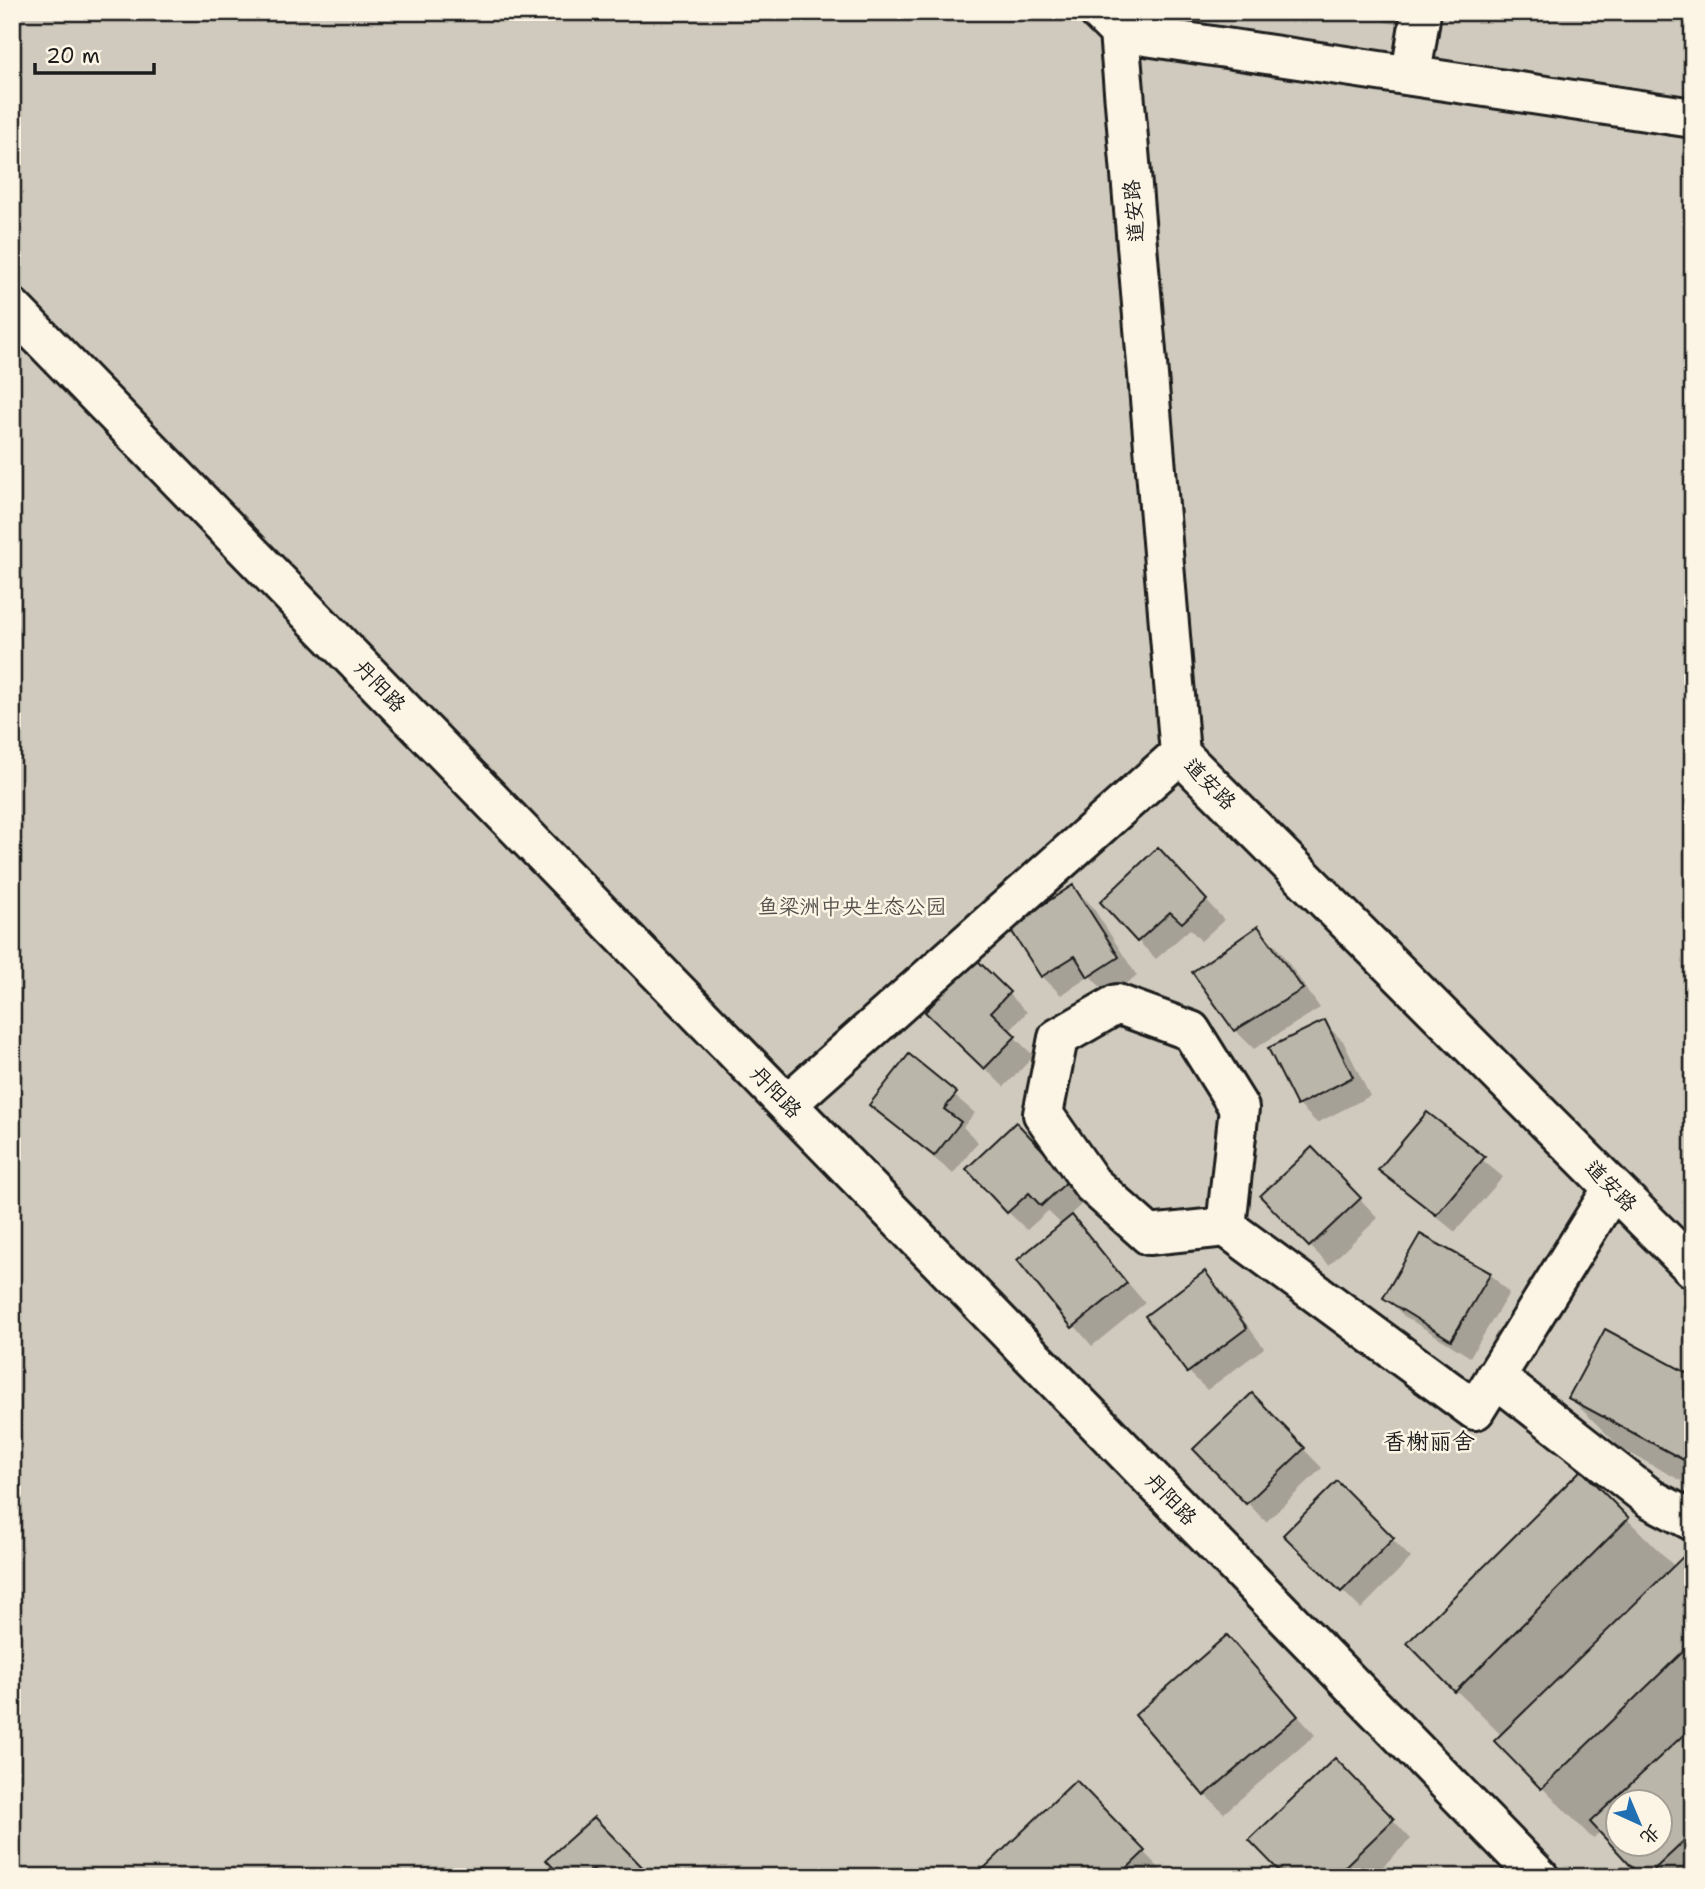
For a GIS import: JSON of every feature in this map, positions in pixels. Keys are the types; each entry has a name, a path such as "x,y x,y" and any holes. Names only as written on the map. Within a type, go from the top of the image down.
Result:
{"street":[{"path":"1411,75 1421,12"},
{"name":"道安路","path":"1693,118 1411,75 1109,22 1180,754 1693,1268"},
{"name":"丹阳路","path":"12,308 1539,1877"},
{"path":"787,1104 1180,754"},
{"path":"1226,1227 1239,1108 1191,1031 1117,1004 1058,1038 1044,1114 1092,1184 1149,1235 1226,1227 1475,1410 1613,1188"},
{"path":"1495,1377 1651,1499 1693,1521"}],"green space":[{"name":"鱼梁洲中央生态公园","path":"12,12 1693,12 1693,1877 12,1877"}],"building":[{"path":"1158,847 1207,900 1182,923 1170,912 1137,942 1100,902"},
{"path":"1073,885 1119,957 1088,977 1075,956 1041,977 1009,927"},
{"path":"1258,926 1303,989 1234,1031 1192,972"},
{"path":"976,959 1010,992 991,1012 1016,1036 984,1069 925,1012"},
{"path":"1325,1020 1353,1077 1297,1106 1268,1048"},
{"path":"909,1054 957,1093 944,1109 961,1122 934,1156 869,1105"},
{"path":"1427,1112 1485,1157 1436,1215 1378,1170"},
{"path":"1016,1122 1070,1179 1041,1206 1029,1193 1007,1213 966,1169"},
{"path":"1312,1147 1361,1198 1309,1247 1260,1196"},
{"path":"1072,1215 1127,1283 1072,1328 1017,1260"},
{"path":"1420,1234 1491,1273 1451,1340 1383,1298"},
{"path":"1205,1271 1247,1328 1187,1373 1145,1316"},
{"path":"1605,1329 1693,1376 1693,1465 1568,1398"},
{"path":"1252,1393 1305,1448 1246,1504 1193,1449"},
{"path":"1581,1470 1629,1518 1455,1692 1407,1643"},
{"path":"1337,1481 1394,1538 1341,1592 1283,1535"},
{"path":"1693,1547 1693,1642 1541,1789 1494,1741"},
{"path":"1227,1635 1298,1716 1204,1796 1135,1715"},
{"path":"1693,1726 1693,1833 1674,1851 1674,1787 1628,1787"},
{"path":"1335,1758 1394,1819 1334,1877 1285,1877 1249,1840"},
{"path":"1076,1780 1145,1851 1118,1877 982,1877 979,1873"},
{"path":"1604,1809 1604,1837 1590,1822"},
{"path":"594,1817 649,1874 601,1877 593,1869 582,1877 562,1877 546,1860"},
{"path":"1622,1857 1667,1857 1646,1877 1641,1877"}],"district":[{"name":"香榭丽舍","path":"1429,1441"}]}
